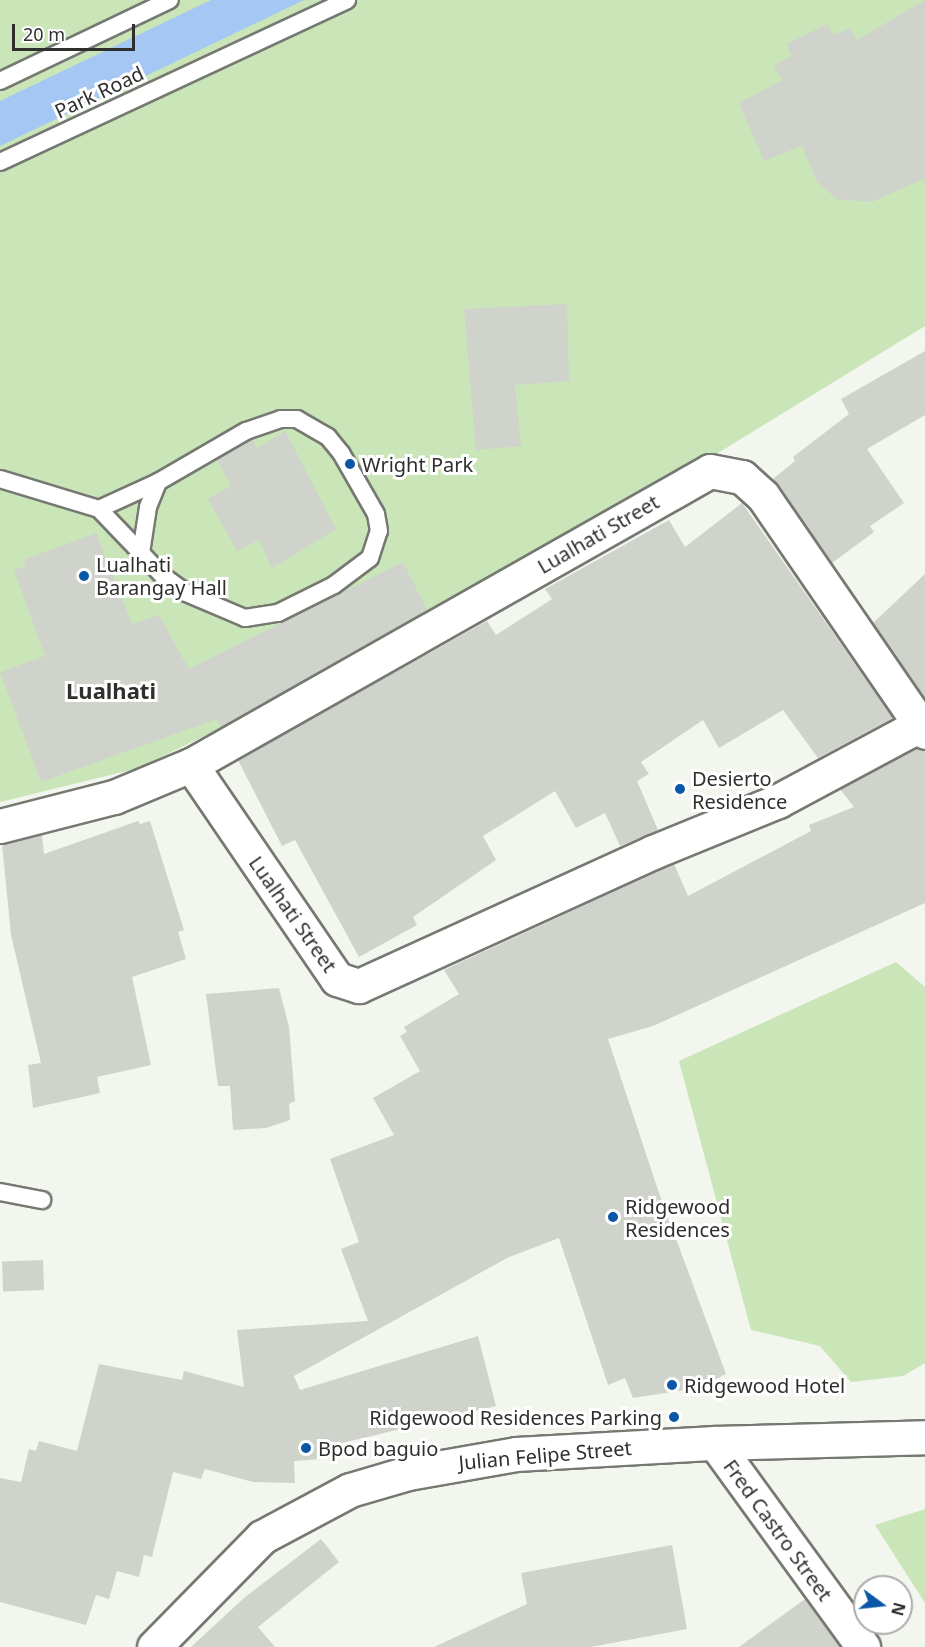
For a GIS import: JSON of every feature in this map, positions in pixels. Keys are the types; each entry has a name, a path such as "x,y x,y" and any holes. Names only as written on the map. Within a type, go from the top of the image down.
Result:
{"street":[{"name":"Lualhati Street","path":"0,826 114,797 191,765 711,471 742,477 763,496 923,728 778,801 653,852 359,986 337,979 191,765"},
{"name":"Julian Felipe Street","path":"154,1647 262,1537 351,1490 441,1465 516,1454 715,1443 925,1437"},
{"name":"Fred Castro Street","path":"715,1443 863,1647"}],"lane":[{"path":"0,81 170,0"},
{"name":"Park Road","path":"0,162 347,0"},
{"path":"0,478 99,509 163,576 186,593 245,618 278,613 334,585 370,558 379,531 375,514 354,473 328,437 297,419 281,419 246,431 158,482 99,509"},
{"path":"141,553 148,507 158,482"},
{"path":"0,1192 42,1200"}],"green space":[{"name":"Wright Park","path":"0,0 925,0 925,326 475,602 139,768 0,802"},
{"path":"896,962 925,987 925,1363 903,1376 851,1382 820,1346 751,1330 679,1061"},
{"path":"925,1509 925,1603 913,1584 913,1575 907,1575 875,1525"}],"water":[{"path":"211,0 304,0 0,146 0,101"}],"building":[{"path":"925,0 925,178 872,202 837,199 817,182 802,146 764,161 739,103 782,80 774,65 792,56 786,44 827,24 834,35 850,28 857,40"},
{"path":"567,304 569,381 515,385 521,446 476,450 464,309"},
{"path":"925,351 925,415 867,449 904,503 870,526 874,532 832,563 773,479 795,461 793,457 849,414 841,399"},
{"path":"285,431 336,529 272,568 259,540 237,551 208,499 231,486 217,460 253,440 257,448"},
{"path":"742,503 893,718 818,758 783,710 719,748 703,720 641,762 649,774 637,781 658,830 620,846 605,813 576,828 555,791 483,836 496,860 413,917 417,925 359,957 295,840 282,846 238,760 487,621 496,635 552,599 545,589 669,520 685,547"},
{"path":"96,533 132,624 159,615 189,669 403,562 427,610 221,727 217,719 41,782 0,672 45,656 14,570 26,566 23,560"},
{"path":"925,574 925,699 873,623"},
{"path":"916,748 925,750 925,903 653,1026 608,1039 658,1190 726,1374 698,1388 633,1398 625,1378 608,1385 559,1238 507,1258 294,1376 300,1390 478,1336 496,1406 334,1445 335,1458 294,1461 295,1483 253,1482 205,1469 201,1479 173,1472 152,1557 144,1555 139,1577 117,1571 109,1599 96,1595 86,1625 0,1602 0,1478 21,1482 29,1449 36,1451 39,1441 77,1451 99,1364 182,1380 184,1371 244,1387 237,1330 368,1321 341,1249 359,1242 330,1159 394,1135 373,1098 420,1071 400,1036 407,1032 404,1027 459,994 444,970 674,864 688,896 811,831 809,825 854,807 840,789"},
{"path":"138,821 140,824 150,821 184,930 178,932 186,959 132,977 151,1065 97,1077 100,1093 33,1108 28,1065 41,1063 11,935 2,844 42,835 44,854"},
{"path":"279,988 289,1027 295,1101 289,1104 290,1120 266,1128 233,1130 230,1086 218,1086 206,994"},
{"path":"43,1260 44,1290 3,1291 2,1261"},
{"path":"321,1539 339,1562 258,1627 275,1647 191,1647 244,1598"},
{"path":"672,1545 687,1629 591,1647 434,1647 527,1604 521,1573"},
{"path":"805,1599 840,1647 739,1647"}],"place":[{"name":"Wright Park","path":"350,464"},
{"name":"Lualhati Barangay Hall","path":"84,576"},
{"name":"Desierto Residence","path":"680,789"},
{"name":"Ridgewood Residences","path":"613,1217"},
{"name":"Ridgewood Hotel","path":"672,1385"},
{"name":"Ridgewood Residences Parking","path":"674,1417"},
{"name":"Bpod baguio","path":"306,1448"}],"district":[{"name":"Lualhati","path":"111,691"}]}
